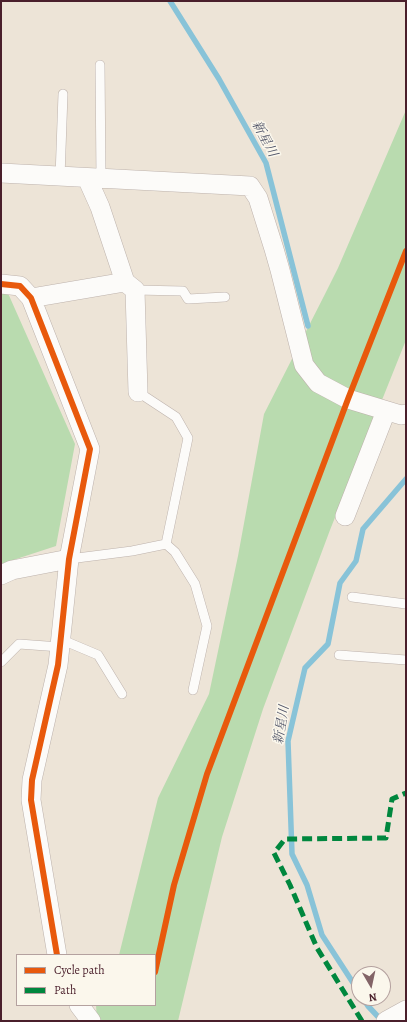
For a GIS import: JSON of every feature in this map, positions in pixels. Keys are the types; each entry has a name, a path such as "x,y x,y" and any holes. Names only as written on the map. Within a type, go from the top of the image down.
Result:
{"street":[{"path":"1,173 250,186 258,198 274,249 304,365 318,383 348,399 401,415 406,414"},
{"path":"94,179 100,207 130,286 138,392"},
{"path":"1,284 20,286 31,298 90,449 69,559 58,665 32,780 31,800 57,954"},
{"path":"31,298 130,286"},
{"path":"345,516 386,411"},
{"path":"1,575 12,570 69,559"},
{"path":"80,1006 91,1021"},
{"path":"387,1020 406,1010"}],"lane":[{"path":"94,179 100,65"},
{"path":"60,177 63,94"},
{"path":"130,286 183,291 188,299 225,297"},
{"path":"138,392 176,417 188,438 166,544"},
{"path":"69,559 132,551 166,544"},
{"path":"166,544 175,552 195,584 207,626 193,690"},
{"path":"352,597 406,604"},
{"path":"1,662 19,644 60,643 98,655 122,694"},
{"path":"340,655 406,660"}],"green space":[{"path":"406,110 406,340 330,530 263,709 222,837 178,1021 97,1021 96,1006 156,1006 156,954 119,954 158,798 209,694 238,556 264,414 338,268"},
{"path":"7,291 75,444 56,546 1,564 1,293"}],"waterway":[{"name":"新星川","path":"170,1 219,79 266,163 308,326"},
{"name":"新星川","path":"351,980 322,935 307,885 292,854 288,741 305,668 328,644 340,583 356,561 363,529 406,479"},
{"name":"新星川","path":"368,1006 382,1021"}],"marked path":[{"path":"362,1021 317,948 290,885 274,853 285,839 386,838 392,799 406,793"}],"cycle path":[{"path":"156,967 174,885 207,774 348,399 406,251"},
{"path":"1,284 20,286 31,298 90,449 69,559 58,665 32,780 31,800 57,954"}]}
